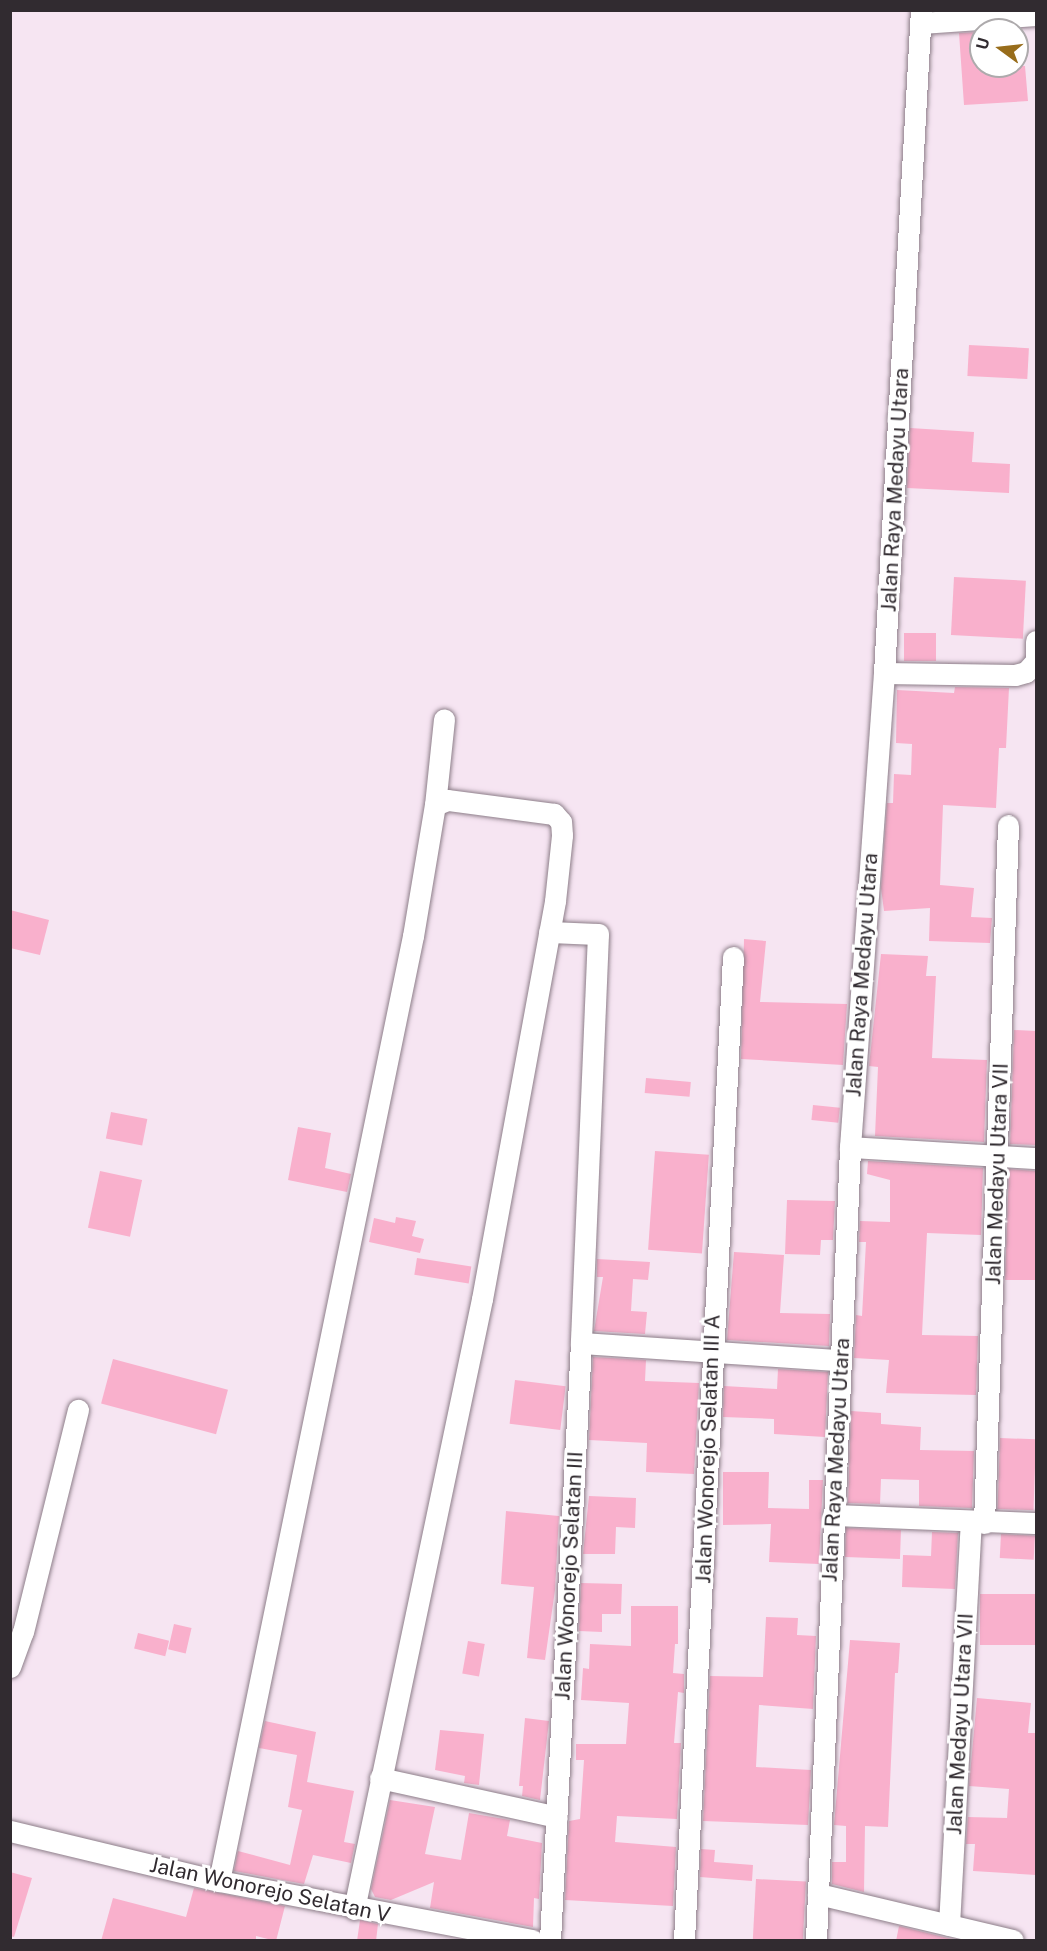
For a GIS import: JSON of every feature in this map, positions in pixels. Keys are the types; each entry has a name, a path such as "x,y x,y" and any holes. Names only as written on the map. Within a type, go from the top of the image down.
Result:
{"street":[{"path":"921,17 1036,15"},
{"name":"Jalan Raya Medayu Utara","path":"816,1941 850,1147 885,672 921,17"},
{"path":"885,672 1015,675 1026,672 1036,661 1036,642"},
{"path":"219,1881 413,936 435,805 444,719"},
{"path":"354,1909 411,1625 482,1299 549,932 562,835 561,822 554,814 447,800 435,805"},
{"name":"Jalan Medayu Utara VII","path":"949,1925 978,1524 998,1156 1008,825"},
{"name":"Jalan Wonorejo Selatan III","path":"549,932 598,934 581,1343 550,1941"},
{"name":"Jalan Wonorejo Selatan III A","path":"684,1941 733,957"},
{"path":"850,1147 1036,1158"},
{"path":"581,1343 840,1360"},
{"path":"10,1667 23,1632 78,1410"},
{"path":"833,1515 978,1524 1036,1523"},
{"path":"380,1778 557,1817"},
{"name":"Jalan Wonorejo Selatan V","path":"10,1831 219,1881 354,1909 532,1941"},
{"path":"818,1894 1013,1941"}],"building":[{"path":"959,33 969,33 969,78 1026,78 1028,101 964,105"},
{"path":"969,345 1029,348 1027,379 967,376"},
{"path":"910,428 974,432 972,462 1010,464 1009,493 907,488"},
{"path":"954,577 1026,581 1023,639 951,635"},
{"path":"904,633 936,633 936,661 904,661"},
{"path":"955,687 1009,688 1006,748 999,748 996,808 943,805 940,885 974,888 971,917 992,918 990,943 929,941 930,908 884,911 881,888 887,803 893,803 894,774 911,775 912,744 896,743 897,690 954,693"},
{"path":"10,910 49,920 40,955 10,948"},
{"path":"744,939 766,941 760,1002 847,1004 843,1065 741,1059"},
{"path":"881,954 928,956 926,976 936,976 932,1058 987,1060 984,1142 875,1136 878,1067 869,1066"},
{"path":"1014,1030 1036,1031 1036,1145 1010,1144"},
{"path":"646,1078 691,1082 690,1097 645,1093"},
{"path":"813,1105 840,1108 838,1123 811,1120"},
{"path":"111,1112 147,1119 142,1146 106,1139"},
{"path":"298,1127 331,1133 325,1168 351,1174 347,1192 288,1180"},
{"path":"655,1151 709,1155 702,1254 648,1250"},
{"path":"868,1161 983,1168 981,1235 927,1233 922,1335 978,1336 976,1395 886,1393 889,1360 854,1358 856,1315 862,1316 866,1242 859,1242 860,1221 890,1222 890,1180 867,1174"},
{"path":"1009,1169 1036,1171 1036,1280 1005,1280"},
{"path":"100,1171 142,1180 130,1237 88,1228"},
{"path":"787,1200 835,1201 833,1240 821,1240 820,1255 785,1254"},
{"path":"396,1217 416,1221 412,1236 424,1239 420,1253 369,1242 374,1218 395,1223"},
{"path":"734,1252 784,1255 780,1313 830,1314 829,1346 727,1340"},
{"path":"417,1258 471,1267 469,1283 414,1275"},
{"path":"597,1259 650,1262 648,1280 633,1279 631,1311 647,1312 645,1334 594,1331 603,1277 597,1277"},
{"path":"593,1357 646,1360 645,1381 699,1383 694,1474 646,1472 647,1443 589,1440"},
{"path":"113,1359 228,1390 216,1434 101,1403"},
{"path":"778,1369 828,1372 825,1437 774,1434 774,1419 723,1417 724,1386 777,1389"},
{"path":"515,1380 566,1386 560,1430 510,1424"},
{"path":"851,1411 881,1413 881,1424 921,1427 920,1450 974,1451 972,1508 919,1506 919,1480 881,1479 880,1504 848,1503"},
{"path":"1000,1438 1036,1439 1034,1510 998,1509"},
{"path":"723,1472 769,1472 768,1508 809,1509 809,1480 823,1480 819,1564 769,1562 771,1524 723,1525"},
{"path":"589,1496 636,1498 635,1528 616,1527 615,1554 583,1554"},
{"path":"506,1511 559,1516 555,1590 545,1660 527,1658 534,1587 501,1584"},
{"path":"846,1528 901,1530 900,1559 845,1557"},
{"path":"932,1532 958,1533 955,1589 902,1587 903,1555 931,1556"},
{"path":"1001,1534 1035,1536 1034,1560 1000,1558"},
{"path":"581,1583 622,1584 621,1614 602,1614 602,1632 579,1631"},
{"path":"980,1594 1036,1594 1036,1645 980,1645"},
{"path":"631,1606 678,1606 678,1644 675,1644 673,1673 684,1674 684,1693 678,1692 674,1743 681,1743 677,1819 617,1816 615,1842 676,1847 673,1906 565,1900 569,1821 580,1819 584,1760 576,1760 576,1744 626,1744 629,1703 581,1700 583,1668 589,1669 590,1644 631,1646"},
{"path":"766,1617 798,1618 797,1635 816,1636 813,1709 759,1705 756,1767 811,1770 808,1825 703,1821 710,1676 763,1677"},
{"path":"174,1624 192,1628 186,1653 168,1649"},
{"path":"138,1633 169,1641 165,1656 134,1649"},
{"path":"850,1640 900,1643 898,1673 895,1673 888,1827 865,1826 864,1892 832,1884 832,1862 846,1862 846,1826 834,1825"},
{"path":"468,1641 485,1644 479,1676 462,1673"},
{"path":"977,1698 1031,1703 1028,1733 1036,1733 1036,1875 973,1871 975,1844 966,1844 968,1817 1007,1818 1009,1789 969,1786"},
{"path":"525,1718 549,1721 540,1800 522,1796 523,1786 519,1786"},
{"path":"265,1721 316,1732 307,1782 354,1791 344,1842 355,1844 351,1863 313,1855 304,1884 234,1871 238,1851 290,1865 302,1810 288,1807 297,1755 259,1748"},
{"path":"440,1730 484,1734 479,1785 464,1783 465,1776 435,1770"},
{"path":"390,1800 435,1807 425,1854 461,1860 469,1813 510,1820 507,1836 542,1843 539,1899 534,1898 533,1927 430,1908 434,1882 391,1900 375,1897 371,1889"},
{"path":"701,1849 715,1850 714,1862 753,1865 752,1881 700,1877"},
{"path":"10,1872 32,1878 14,1937 10,1936"},
{"path":"756,1879 806,1882 803,1940 753,1940"},
{"path":"194,1888 285,1906 276,1941 256,1936 256,1941 101,1941 113,1898 186,1917"},
{"path":"360,1920 378,1924 376,1941 357,1941"},
{"path":"899,1926 960,1941 896,1941"}]}
